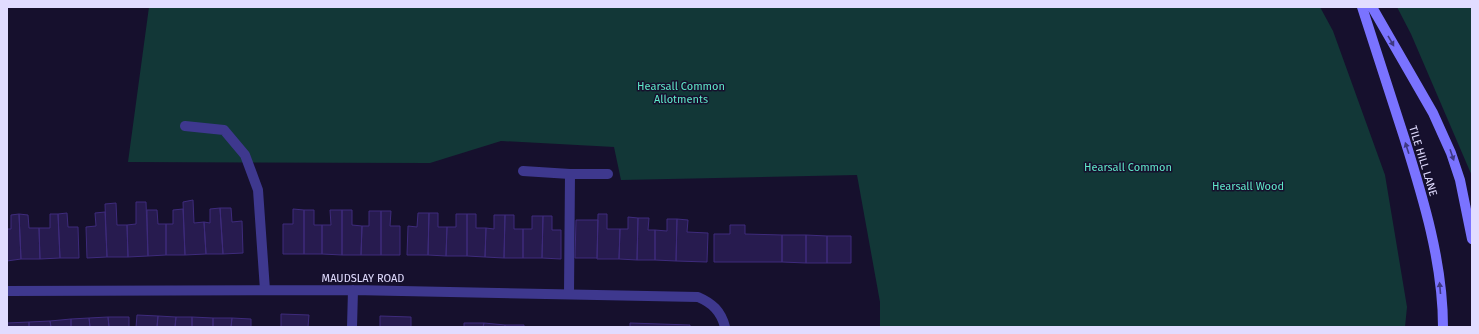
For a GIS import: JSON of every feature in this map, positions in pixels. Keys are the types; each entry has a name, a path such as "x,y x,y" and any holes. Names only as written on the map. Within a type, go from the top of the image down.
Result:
{"main road":[{"name":"TILE HILL LANE","path":"1362,7 1418,183 1429,225 1440,278 1443,327"},
{"path":"1372,7 1433,113 1451,153 1460,180 1472,239"}],"street":[{"path":"185,126 224,130 245,154 258,190 265,290"},
{"path":"523,171 570,174 608,174"},
{"path":"569,294 570,174"},
{"path":"352,327 353,290"},
{"name":"MAUDSLAY ROAD","path":"7,291 353,290 698,296 716,307 725,327"}],"green space":[{"path":"149,7 1320,7 1333,31 1385,175 1407,307 1405,327 880,327 880,302 857,175 621,180 614,147 501,141 430,163 128,162"},
{"path":"1397,7 1472,7 1472,176 1411,34"}],"building":[{"path":"193,200 194,223 204,222 206,254 185,255 183,202"},
{"path":"136,202 146,202 148,256 128,257 127,225 136,224"},
{"path":"116,203 117,225 127,225 128,257 107,257 105,204"},
{"path":"220,208 231,208 232,222 242,221 243,253 223,254"},
{"path":"220,208 223,254 206,254 204,222 210,223 210,209"},
{"path":"183,209 185,255 166,255 166,224 173,224 173,210"},
{"path":"293,209 304,210 304,254 283,254 283,224 293,224"},
{"path":"147,210 157,210 158,224 166,224 166,255 148,256"},
{"path":"304,210 314,210 314,225 322,225 322,254 304,254"},
{"path":"330,210 342,210 342,255 322,254 322,225 331,225"},
{"path":"342,210 352,210 352,225 362,226 361,255 342,255"},
{"path":"369,211 381,211 381,255 361,255 362,226 369,226"},
{"path":"381,211 391,211 390,226 400,226 400,255 381,255"},
{"path":"105,212 107,257 87,258 86,227 96,226 95,213"},
{"path":"67,213 68,227 78,227 79,258 60,258 58,214"},
{"path":"418,213 429,213 428,255 407,255 408,226 417,227"},
{"path":"429,213 438,213 438,227 447,227 446,256 428,255"},
{"path":"19,214 28,215 29,228 39,228 40,259 21,259"},
{"path":"19,214 21,259 7,261 7,229 11,229 11,215"},
{"path":"50,214 58,214 60,258 40,259 39,228 50,228"},
{"path":"456,214 467,214 467,256 446,256 447,227 456,227"},
{"path":"467,214 476,214 476,228 486,228 485,257 467,256"},
{"path":"598,214 607,214 607,229 620,229 619,259 597,259"},
{"path":"494,215 505,215 504,258 485,257 486,228 494,229"},
{"path":"505,215 514,215 514,229 523,229 523,258 504,258"},
{"path":"532,216 543,216 542,258 523,258 523,229 532,229"},
{"path":"543,216 552,216 552,230 561,230 561,259 542,258"},
{"path":"628,217 638,218 637,260 619,259 620,229 628,229"},
{"path":"638,218 649,218 648,230 655,230 655,260 637,260"},
{"path":"667,219 677,219 676,261 655,260 655,230 667,231"},
{"path":"677,219 688,220 687,232 708,233 707,262 676,261"},
{"path":"576,220 598,220 597,258 575,258"},
{"path":"730,225 745,225 745,234 782,235 782,262 714,262 714,234 730,234"},
{"path":"782,235 806,235 806,263 782,262"},
{"path":"806,235 827,236 827,263 806,263"},
{"path":"827,236 851,236 851,263 827,263"},
{"path":"281,314 309,315 308,327 281,327"},
{"path":"137,315 158,316 157,327 136,327"},
{"path":"158,316 176,317 175,327 157,327"},
{"path":"380,316 411,317 411,327 380,327"},
{"path":"108,317 109,327 90,327 89,318"},
{"path":"108,317 129,317 129,327 109,327"},
{"path":"176,317 192,317 192,327 175,327"},
{"path":"192,317 213,318 213,327 192,327"},
{"path":"89,318 90,327 71,327 71,319"},
{"path":"213,318 232,318 231,327 213,327"},
{"path":"232,318 251,319 251,327 231,327"},
{"path":"71,319 71,327 51,327 50,321"},
{"path":"50,321 51,327 29,327 29,322"},
{"path":"29,322 29,327 7,327 7,323"},
{"path":"464,323 484,323 483,327 464,327"},
{"path":"484,323 505,325 505,327 483,327"},
{"path":"630,323 690,325 690,327 630,327"},
{"path":"505,325 524,325 524,327 505,327"}],"park label":[{"name":"Hearsall Common Allotments","path":"681,92"},
{"name":"Hearsall Common","path":"1128,167"},
{"name":"Hearsall Wood","path":"1248,186"}]}
